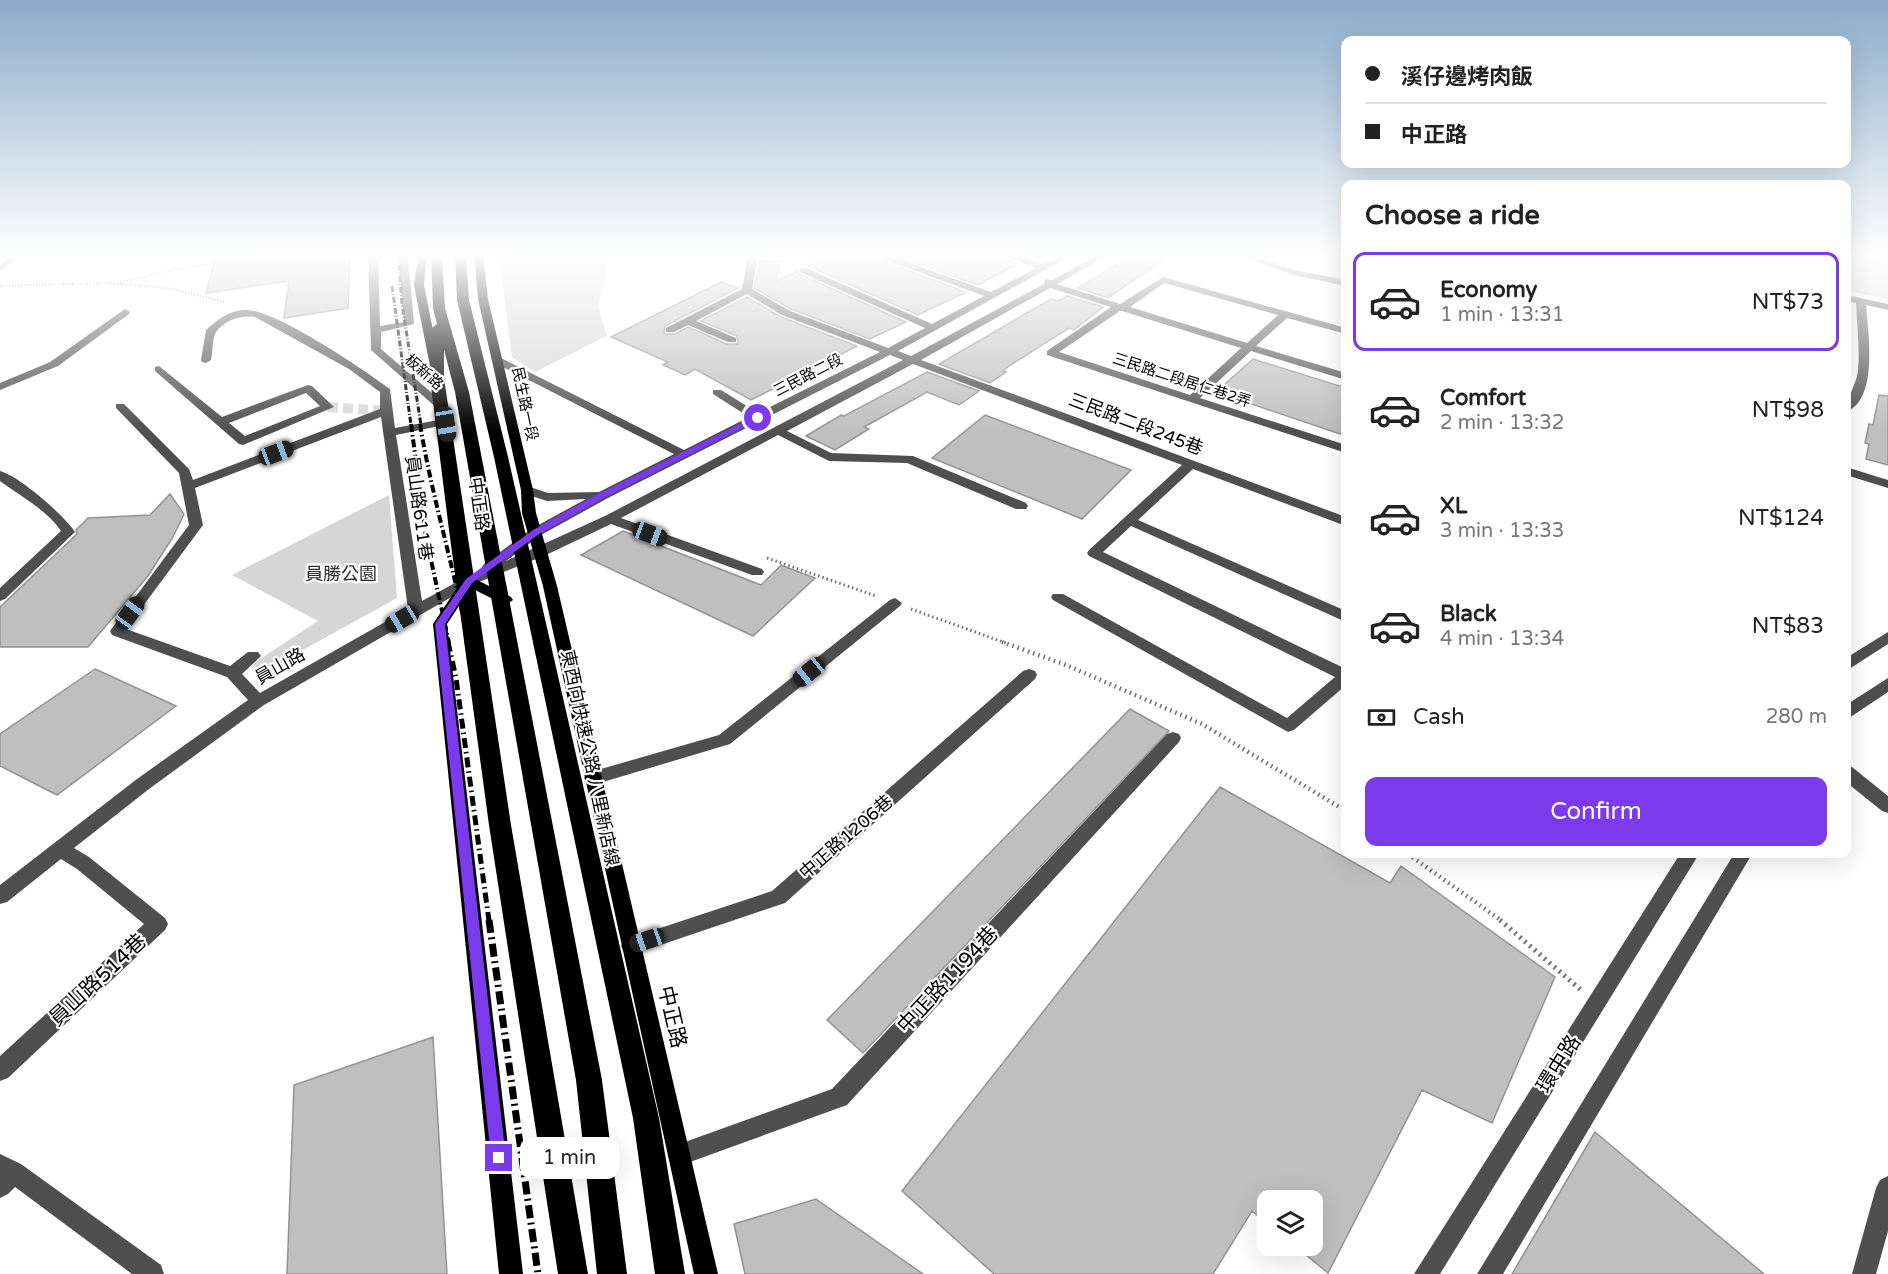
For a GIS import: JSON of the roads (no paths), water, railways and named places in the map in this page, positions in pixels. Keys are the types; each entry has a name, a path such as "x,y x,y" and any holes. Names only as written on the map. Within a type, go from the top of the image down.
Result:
{"highway":[{"path":"439,313 437,378 457,530 500,825 573,1274"},
{"path":"440,313 462,392 589,1080 612,1274"},
{"name":"東西向快速公路 八里新店線","path":"466,313 501,457 646,1118 670,1274"}],"main road":[{"path":"425,313 445,421"},
{"name":"民生路一段","path":"487,313 527,490"},
{"name":"中正路","path":"445,421 469,581"},
{"name":"中正路","path":"527,490 529,513 541,552 706,1274"},
{"path":"511,1274 440,624 469,581 506,600 603,1150 619,1274"}],"street":[{"path":"0,387 54,364 123,313"},
{"name":"員山路611巷","path":"206,360 210,332 238,313"},
{"name":"員山路611巷","path":"256,313 353,367 386,391 386,411 416,611"},
{"name":"板新路","path":"375,313 376,350 443,408"},
{"path":"376,330 409,324 408,313"},
{"path":"670,330 702,313"},
{"name":"三民路二段245巷","path":"787,313 1341,520"},
{"path":"900,313 933,328"},
{"name":"三民路二段","path":"469,581 536,532 603,495 890,351 958,313"},
{"name":"三民路二段","path":"610,519 997,313"},
{"name":"三民路二段居仁巷2弄","path":"1111,313 1051,353 1341,447"},
{"path":"1137,313 1341,375"},
{"path":"1851,405 1863,380 1861,313"},
{"path":"1192,399 1285,314 1341,330"},
{"path":"688,321 732,340"},
{"path":"499,361 685,455"},
{"path":"159,369 243,441 328,407 308,388 221,422"},
{"path":"717,392 758,418"},
{"path":"120,406 185,472 195,525 117,631 232,673 258,701"},
{"path":"188,486 386,411"},
{"path":"389,433 445,421"},
{"path":"779,431 830,457 909,459 1021,506"},
{"path":"1191,464 1094,553 1341,674"},
{"path":"1851,473 1888,484"},
{"path":"0,475 61,521 68,532 0,596"},
{"path":"0,495 16,487"},
{"path":"527,490 547,497 603,495"},
{"path":"610,519 757,572"},
{"name":"員山路","path":"0,896 143,784 258,701 469,581 541,552 610,519"},
{"path":"1130,521 1341,615"},
{"path":"1058,597 1288,726 1341,680"},
{"path":"593,778 724,740 895,603"},
{"path":"1851,663 1888,637"},
{"path":"232,673 253,656"},
{"name":"中正路1206巷","path":"632,946 778,897 1029,675"},
{"path":"1851,710 1888,684"},
{"name":"中正路1194巷","path":"679,1155 839,1097 1173,738"},
{"path":"1851,776 1888,806"},
{"name":"員山路514巷","path":"0,1070 158,924 83,863 60,849"},
{"name":"環中路","path":"1426,1274 1688,858"},
{"path":"1489,1274 1741,858"},
{"path":"4,1175 152,1274"},
{"path":"1864,1274 1888,1188"}],"tunnel":[{"path":"328,407 386,411"}],"railway":[{"path":"396,313 411,425"},
{"path":"403,313 421,425"},
{"path":"411,424 426,537 449,643"},
{"path":"420,424 468,643"},
{"path":"448,642 456,678 489,921"},
{"path":"467,642 513,921"},
{"path":"489,920 538,1274"},
{"path":"513,920 549,1156 564,1274"}],"park label":[{"name":"員勝公園","path":"341,574"}]}
